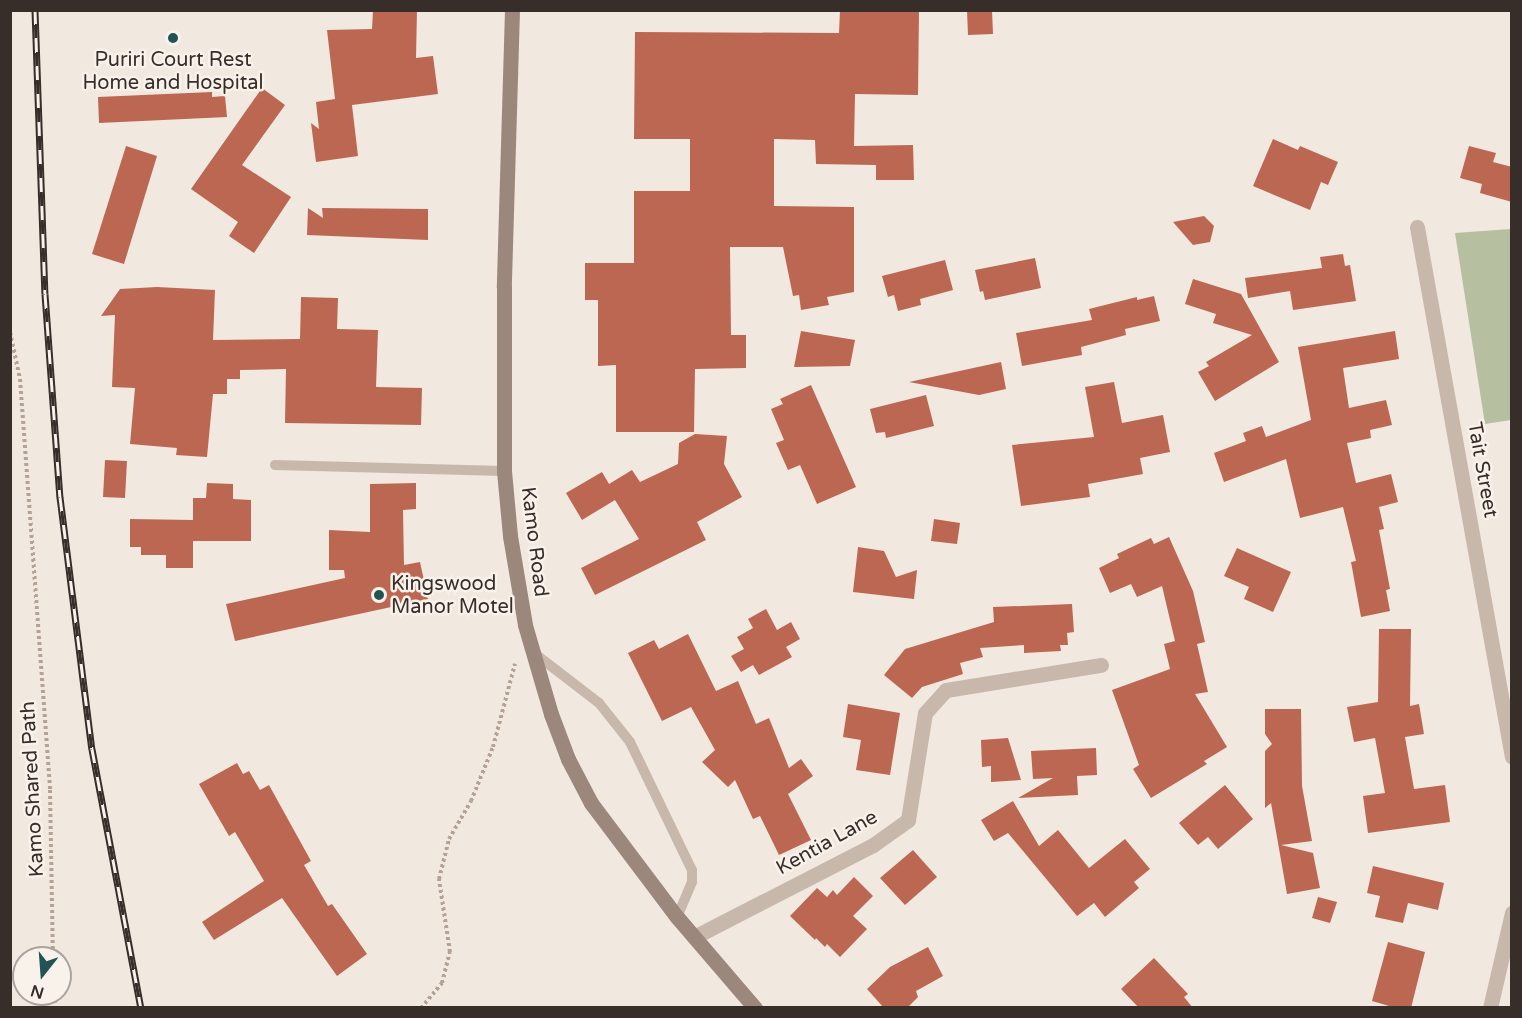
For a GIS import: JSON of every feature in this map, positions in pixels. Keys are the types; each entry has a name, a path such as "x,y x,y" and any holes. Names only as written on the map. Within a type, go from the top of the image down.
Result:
{"main road":[{"name":"Kamo Road","path":"512,10 504,287 504,471 518,593 558,732 591,803 677,917 755,1008"}],"street":[{"name":"Tait Street","path":"1417,227 1512,757"},
{"name":"Kentia Lane","path":"694,937 873,845 908,820 925,713 946,690 1101,665"},
{"path":"1490,1008 1512,913"}],"lane":[{"path":"274,465 504,471"},
{"path":"534,653 598,703 630,742 692,870 692,882 677,917"}],"path":[{"name":"Kamo Shared Path","path":"10,333 20,379 50,790 53,946"},
{"path":"421,1008 442,982 450,952 439,879 449,838 471,801 493,747 516,658"}],"green space":[{"path":"1511,229 1511,420 1485,424 1455,233"}],"building":[{"path":"373,10 417,10 416,58 433,56 438,94 352,105 358,156 316,162 311,123 319,129 316,102 335,99 327,30 372,29"},
{"path":"840,10 919,10 918,95 855,94 854,146 913,145 914,180 876,180 876,165 816,164 815,140 774,139 774,206 854,207 854,292 827,297 829,305 801,310 799,295 793,296 783,247 730,247 731,335 746,335 746,368 695,369 694,432 616,432 616,365 598,366 598,300 585,300 585,263 634,263 634,191 690,191 690,139 634,139 635,32 839,33"},
{"path":"967,10 992,10 993,34 968,35"},
{"path":"262,88 285,105 242,165 291,197 254,253 229,236 238,222 191,189"},
{"path":"212,92 212,97 225,96 227,117 99,123 98,97"},
{"path":"1273,139 1298,150 1300,146 1338,162 1328,185 1321,182 1310,210 1253,186"},
{"path":"126,146 157,156 124,264 92,254"},
{"path":"1469,146 1496,153 1493,162 1512,167 1512,202 1480,193 1482,184 1460,178"},
{"path":"308,208 323,218 322,208 428,209 428,240 307,235"},
{"path":"1204,216 1214,226 1210,242 1193,245 1173,222"},
{"path":"1343,254 1345,266 1350,265 1356,301 1293,310 1290,291 1248,298 1245,278 1322,268 1320,257"},
{"path":"1035,258 1041,288 985,300 983,291 980,292 975,270"},
{"path":"945,260 953,290 920,299 921,305 898,311 894,295 888,297 882,276"},
{"path":"1193,279 1241,294 1279,362 1215,401 1198,372 1209,366 1206,362 1252,335 1213,323 1216,314 1185,304"},
{"path":"157,287 215,290 213,340 300,339 301,297 338,298 337,329 378,330 376,387 422,388 421,425 285,423 286,369 240,370 240,379 227,379 227,394 213,394 207,457 176,455 177,448 130,444 135,388 112,387 115,315 101,316 120,289"},
{"path":"1154,296 1160,321 1125,329 1126,335 1081,347 1082,355 1022,366 1016,333 1092,320 1089,309 1137,297 1137,300"},
{"path":"801,331 855,340 850,366 794,367"},
{"path":"1395,331 1399,359 1343,368 1349,408 1386,400 1392,425 1370,430 1371,438 1347,443 1356,483 1391,474 1398,502 1379,507 1384,529 1379,530 1390,589 1386,590 1390,611 1361,617 1351,562 1356,561 1343,507 1300,518 1286,459 1224,482 1214,453 1246,441 1243,433 1262,426 1266,437 1311,420 1298,347"},
{"path":"1001,362 1006,389 979,395 909,382"},
{"path":"1114,382 1122,423 1163,415 1170,452 1140,458 1143,474 1088,484 1090,497 1021,506 1012,445 1094,437 1085,387"},
{"path":"811,385 856,487 817,504 800,465 788,470 776,443 784,440 771,409 783,404 780,399"},
{"path":"926,395 934,426 886,438 885,432 876,433 870,409"},
{"path":"695,434 727,436 724,464 742,497 697,522 706,540 595,595 581,568 639,539 615,500 582,520 566,493 602,472 609,484 632,470 640,482 678,464 679,443"},
{"path":"105,460 127,461 125,498 103,497"},
{"path":"207,483 233,484 233,499 251,500 251,541 193,541 193,568 166,568 166,555 141,555 141,547 130,547 130,519 193,520 193,498 206,498"},
{"path":"416,483 416,509 403,510 404,565 420,562 428,599 235,641 226,604 345,578 344,570 329,570 329,530 370,532 370,484"},
{"path":"934,519 960,523 957,544 931,541"},
{"path":"1169,537 1193,591 1205,642 1197,644 1208,692 1195,694 1227,747 1204,761 1207,764 1151,798 1133,769 1139,765 1112,690 1170,669 1164,644 1175,641 1162,586 1137,597 1131,584 1110,593 1099,568 1119,558 1117,554 1151,538 1154,544"},
{"path":"858,547 884,551 896,577 917,570 914,599 853,592"},
{"path":"1237,548 1291,572 1273,612 1244,599 1249,587 1224,576"},
{"path":"1072,604 1074,632 1067,633 1068,645 1060,645 1061,651 1024,653 1024,645 980,648 983,657 960,663 963,674 922,687 912,698 884,675 905,649 994,622 993,607"},
{"path":"766,609 777,630 791,622 800,639 786,647 792,657 759,675 753,665 741,672 731,656 744,649 737,637 753,628 748,619"},
{"path":"1379,629 1411,629 1410,706 1419,704 1424,734 1405,737 1414,789 1445,785 1450,822 1368,833 1363,796 1385,793 1375,738 1354,742 1347,707 1378,702"},
{"path":"688,634 716,691 738,681 756,724 769,718 789,768 801,759 813,776 788,794 811,840 779,855 760,816 753,819 735,780 728,787 702,762 715,750 691,707 662,721 628,653 654,640 659,649"},
{"path":"848,704 900,713 890,775 856,770 861,740 843,737"},
{"path":"1265,709 1301,709 1302,786 1312,841 1281,845 1313,853 1320,888 1287,894 1271,803 1265,808 1265,751 1272,744 1265,734"},
{"path":"1008,738 1021,780 991,782 991,766 982,767 981,740"},
{"path":"1096,748 1097,775 1077,776 1078,795 1018,798 1053,778 1033,779 1031,751"},
{"path":"237,763 243,774 249,771 260,790 269,785 311,861 304,865 328,906 332,904 367,954 337,976 282,898 214,940 202,922 264,881 235,832 229,836 199,784"},
{"path":"1225,785 1253,819 1218,849 1208,837 1198,845 1179,823"},
{"path":"1013,801 1039,846 1058,830 1089,868 1125,839 1150,869 1134,882 1139,888 1105,917 1094,903 1077,916 1008,833 994,841 981,820"},
{"path":"913,850 937,877 905,905 880,878"},
{"path":"1373,866 1444,883 1438,910 1408,903 1403,923 1375,917 1380,896 1367,893"},
{"path":"854,877 873,896 853,916 867,929 840,957 827,944 825,947 816,938 815,940 790,916 817,888 827,897 833,890 837,895"},
{"path":"1318,897 1337,902 1330,923 1312,918"},
{"path":"1388,942 1425,952 1411,1008 1396,1008 1372,1001"},
{"path":"928,947 943,976 916,991 918,997 907,1008 884,1008 867,989 890,967"},
{"path":"1154,958 1188,994 1184,997 1193,1008 1139,1008 1121,989"}],"railway":[{"path":"35,10 45,294 60,497 92,749 141,1008"}],"place":[{"name":"Puriri Court Rest Home and Hospital","path":"173,38"},
{"name":"Kingswood Manor Motel","path":"379,595"}]}
